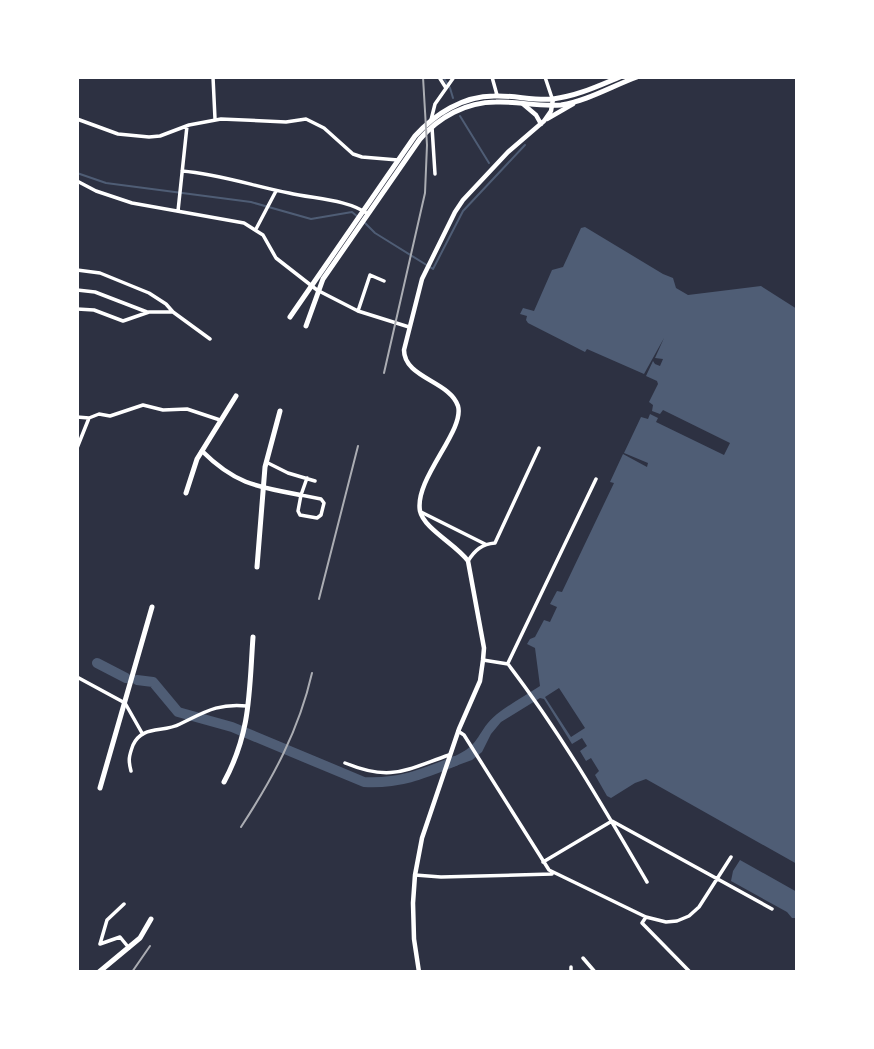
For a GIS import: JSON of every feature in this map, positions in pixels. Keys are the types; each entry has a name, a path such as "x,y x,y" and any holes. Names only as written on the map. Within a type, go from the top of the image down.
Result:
{"highway":[{"path":"365,214 415,136 469,100 553,102 620,77"},
{"path":"498,99 523,104 583,99 634,78"},
{"path":"290,317 432,123"},
{"path":"306,326 317,290 359,222"},
{"path":"186,493 201,450 236,396"},
{"path":"257,567 266,462 280,411"},
{"path":"100,788 152,607"},
{"path":"224,782 235,762 245,733 253,637"},
{"path":"99,972 140,938 151,919"}],"street":[{"path":"213,77 215,119"},
{"path":"439,77 446,88"},
{"path":"435,174 432,123 435,104 454,77"},
{"path":"492,77 498,99"},
{"path":"542,123 553,102 545,77"},
{"path":"419,972 413,921 415,875 422,838 458,731 480,681 484,648 468,561 461,551 425,521 420,511 421,492 457,419 457,405 449,393 409,365 404,350 422,279 463,200 508,152 542,123 583,99"},
{"path":"523,104 542,123"},
{"path":"77,119 118,134 136,137 160,136 215,119 286,122 306,119 324,128 353,154 362,158 398,160"},
{"path":"178,211 187,126"},
{"path":"182,171 207,173 276,191 352,205 365,214"},
{"path":"77,181 96,191 132,203 244,223 263,234 276,258 317,290 358,312 410,327"},
{"path":"256,229 276,191"},
{"path":"77,270 100,273 149,293 210,339"},
{"path":"358,312 370,275 384,281"},
{"path":"77,290 95,292 149,312"},
{"path":"77,309 94,310 122,321 149,312 173,312"},
{"path":"77,417 89,418 99,414 111,416 144,405 164,410 187,409 220,420"},
{"path":"77,448 89,418"},
{"path":"468,561 474,552 485,544 495,543 539,449"},
{"path":"201,450 236,479 263,488 301,495 321,499 324,503 321,515 317,518 300,515 298,511 301,495 307,478"},
{"path":"266,462 278,470 315,481"},
{"path":"508,664 596,479"},
{"path":"420,511 485,544"},
{"path":"483,660 508,664 529,692 648,882"},
{"path":"77,677 125,704 142,733"},
{"path":"131,771 128,759 136,739 142,733 173,727 224,705 249,706"},
{"path":"458,731 464,735 549,870 646,917 666,922 689,916 699,907 731,857"},
{"path":"345,764 367,772 388,774 449,756"},
{"path":"543,862 612,821"},
{"path":"612,821 772,909"},
{"path":"415,875 441,877 554,873"},
{"path":"124,904 107,920 100,944 120,937 129,948"},
{"path":"646,917 642,923 690,972"},
{"path":"583,958 595,972"}],"water":[{"path":"585,227 673,278 676,288 688,295 761,286 797,309 797,864 646,779 611,798 607,796 595,775 599,771 591,758 586,761 580,751 587,746 582,738 572,744 544,699 540,698 501,722 482,752 472,760 450,768 453,757 475,742 490,720 540,686 535,648 527,644 535,637 544,620 550,622 557,607 550,604 557,591 562,592 614,483 610,482 623,454 647,467 648,463 624,453 641,417 648,419 650,414 658,418 656,422 724,455 730,443 663,410 660,414 652,411 653,405 649,402 658,384 646,376 653,361 660,366 663,359 655,358 664,338 644,374 587,349 585,352 528,323 527,316 520,314 523,308 534,311 552,270 563,267 581,228","holes":["559,688 585,728 571,737 545,697"]},
{"path":"740,860 797,892 797,918 792,918 787,912 731,881 733,871"}],"waterway":[{"path":"443,77 453,98"},
{"path":"460,116 489,163"},
{"path":"365,223 375,233 433,269 463,211 525,145"},
{"path":"77,173 106,183 251,202 311,219 352,212 358,217"},
{"path":"97,663 126,678"},
{"path":"137,680 153,682 178,712 232,727 364,782 400,780 455,761"}],"railway":[{"path":"384,373 425,193 427,145 423,77"},
{"path":"319,599 358,446"},
{"path":"241,827 284,753 300,714 312,673"},
{"path":"132,972 150,946"}]}
